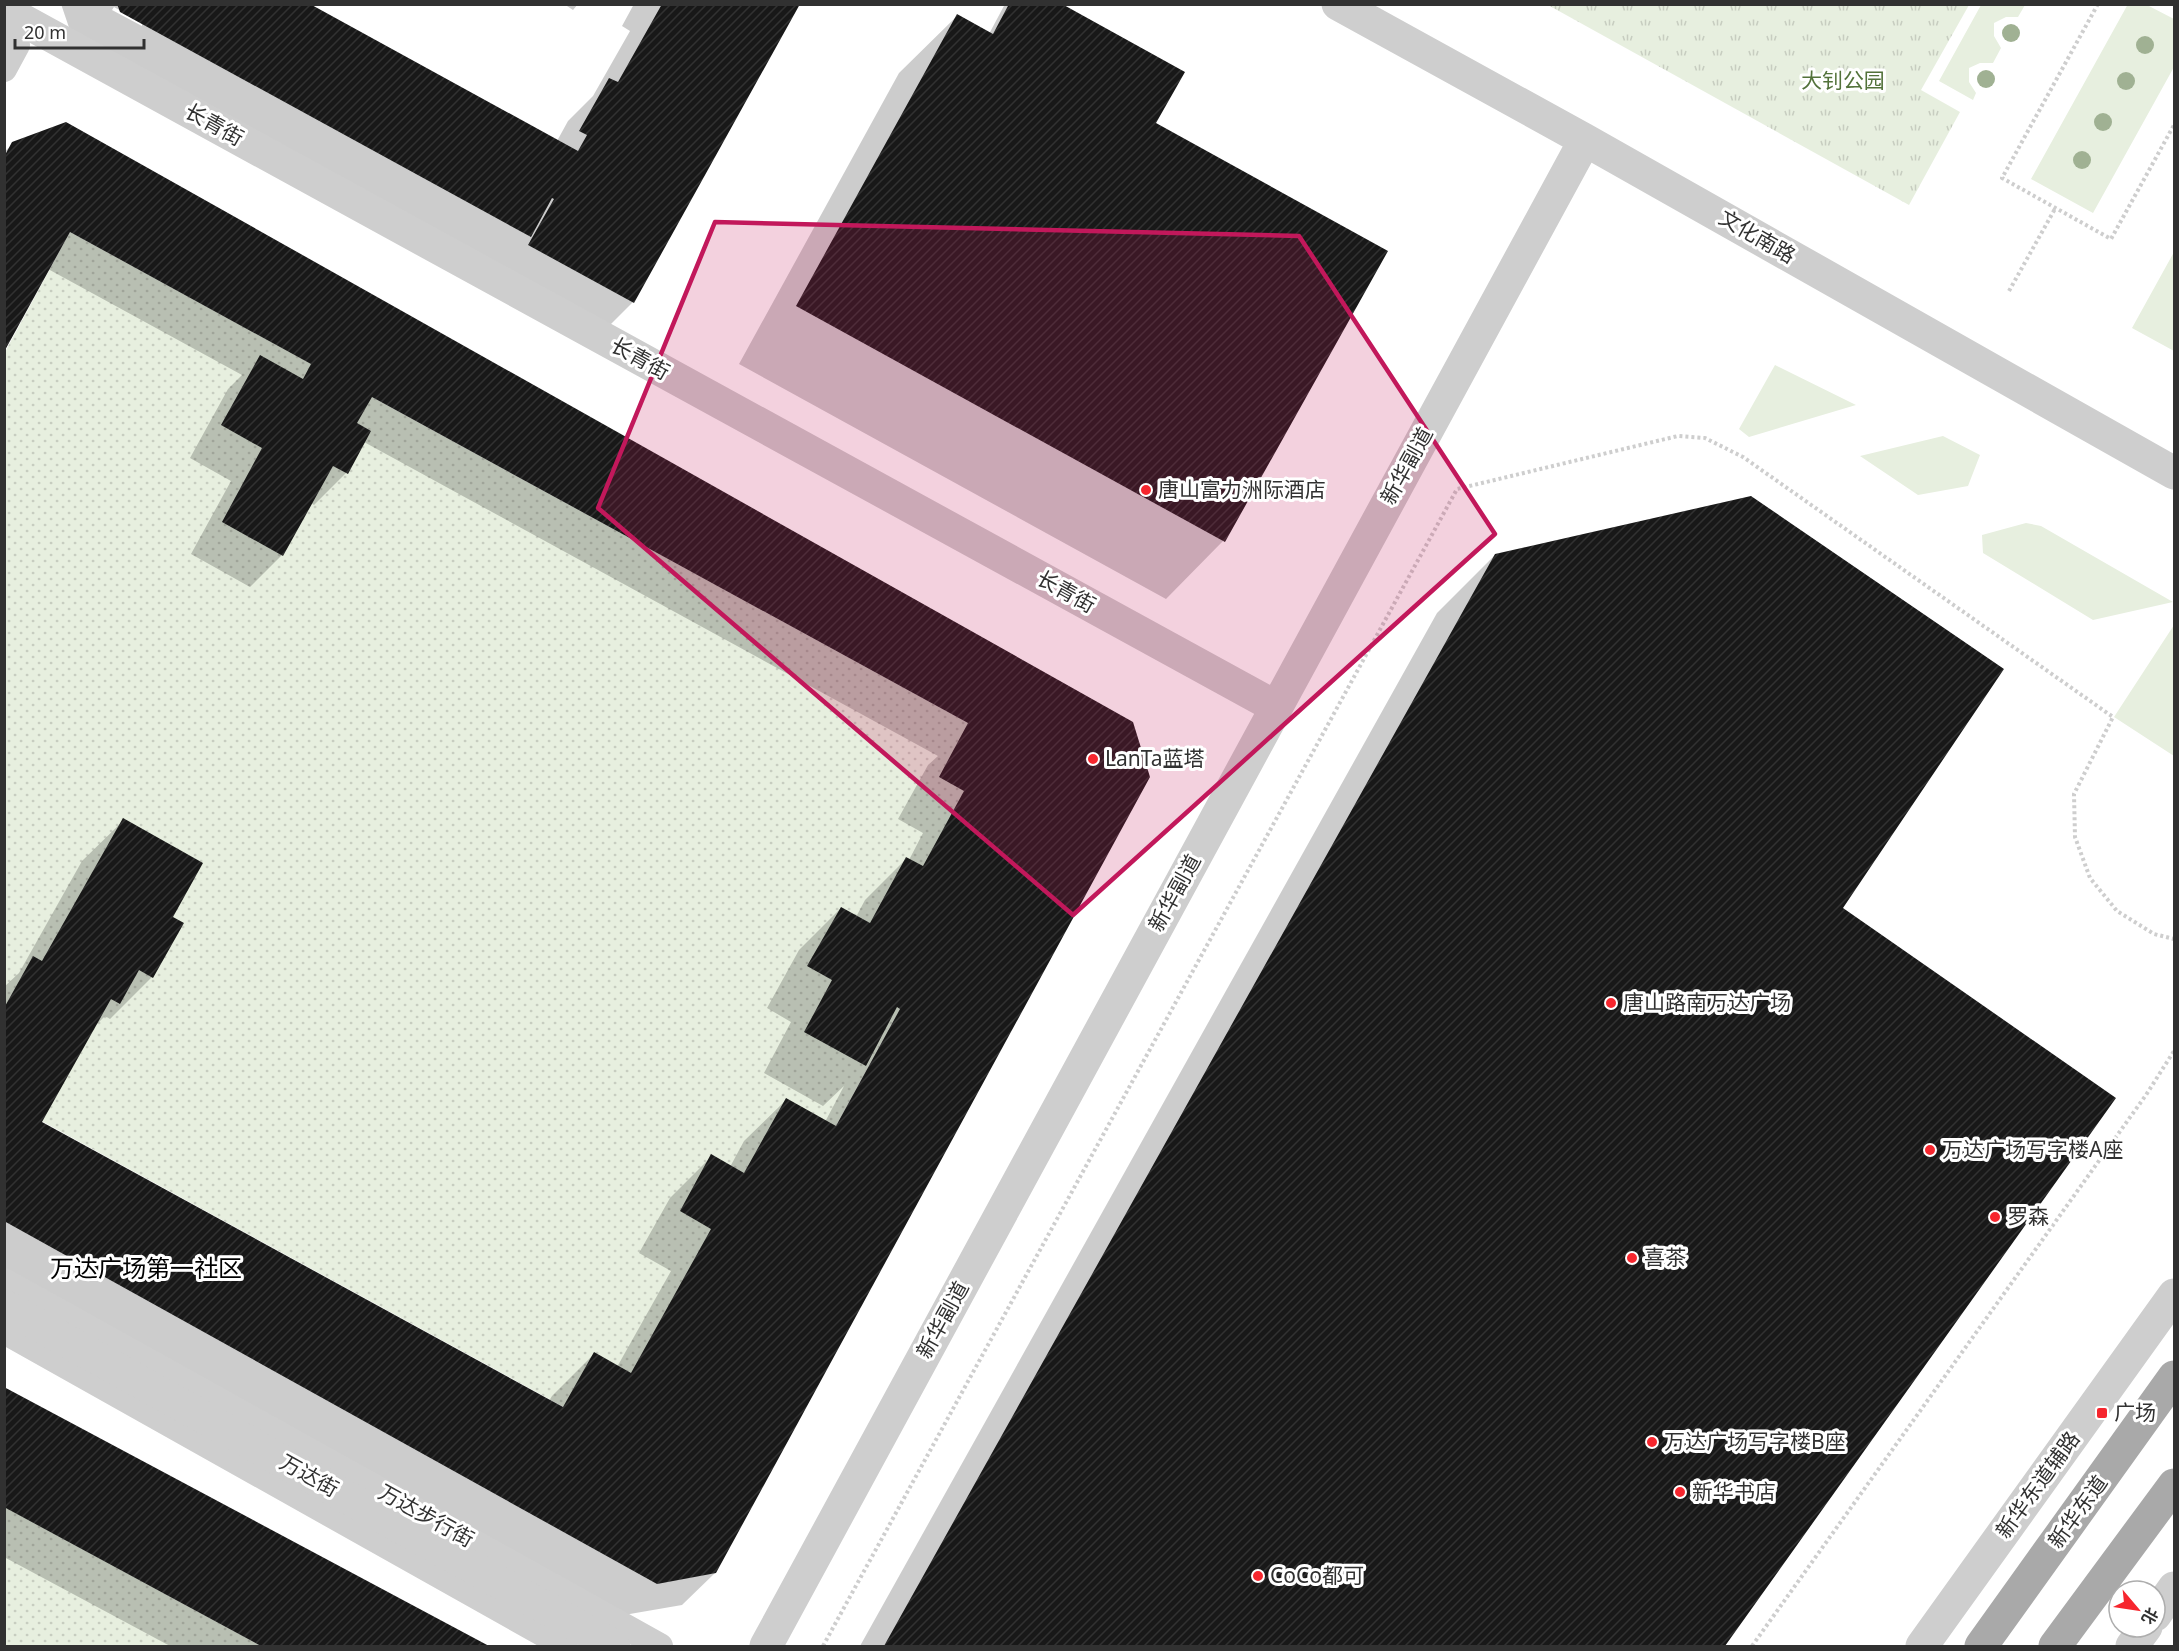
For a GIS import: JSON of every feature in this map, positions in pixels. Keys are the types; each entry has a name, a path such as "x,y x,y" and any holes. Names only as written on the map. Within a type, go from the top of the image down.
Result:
{"main road":[{"name":"新华东道","path":"1981,1647 2175,1377"},
{"path":"2055,1647 2175,1485"}],"street":[{"name":"文化南路","path":"1338,4 1585,140 2175,473"},
{"path":"4,69 17,45 8,13"},
{"name":"长青街","path":"8,13 1276,707"},
{"name":"新华副道","path":"766,1647 1585,140"},
{"name":"万达步行街","path":"4,1281 660,1647"},
{"name":"新华东道辅路","path":"1922,1647 2175,1295"},
{"name":"万达街","path":"4,1306 614,1647"},
{"path":"4,1331 565,1647"}],"path":[{"path":"2098,4 2002,178 2111,238 2175,125"},
{"path":"2009,291 2056,207"},
{"path":"823,1647 1457,489 1678,436 1705,438 1743,457 2113,717 2074,794 2075,837 2090,878 2117,911 2154,934 2175,939"},
{"path":"1752,1647 2175,1052"}],"highlighted area":[{"path":"715,222 1299,236 1495,534 1073,915 598,508"}],"green space":[{"path":"2128,4 2147,5 2174,19 2174,67 2093,213 2031,179"},
{"name":"大钊公园","path":"1548,5 1969,5 1921,90 1960,112 1909,205"},
{"path":"1981,5 2025,5 2018,17 2006,17 1994,23 1994,36 2001,48 1993,63 1980,63 1969,68 1969,82 1976,93 1973,100 1939,81"},
{"path":"70,232 1036,760 655,1457 5,1101 5,352"},
{"path":"2174,252 2174,351 2132,328"},
{"path":"1775,365 1856,405 1749,437 1739,429"},
{"path":"1943,436 1980,455 1968,486 1918,495 1860,456"},
{"path":"2026,523 2041,526 2173,602 2093,620 1983,553 1982,535"},
{"path":"2174,625 2174,756 2114,717"},
{"path":"5,1507 261,1646 5,1646"}],"building":[{"path":"117,4 310,4 578,151 587,135 579,131 609,78 618,82 662,4 800,4 634,303 528,245 554,199 552,198 531,237 120,12"},
{"name":"唐山富力洲际酒店","path":"1009,4 1062,4 1185,72 1156,123 1388,251 1225,542 796,306 957,14 993,34"},
{"path":"66,122 1133,722 1150,777 716,1573 657,1584 4,1221 4,1008 33,956 42,961 123,818 203,863 173,917 184,923 153,978 139,970 120,1004 111,999 42,1122 563,1407 594,1352 631,1373 711,1229 680,1211 711,1154 744,1173 786,1098 836,1126 900,1009 897,1007 866,1066 804,1032 832,980 807,966 841,907 870,923 906,857 923,866 964,791 939,777 968,723 372,397 357,423 371,431 348,474 333,466 283,556 222,522 262,448 221,425 260,355 303,379 311,364 70,232 4,352 4,157 12,142"},
{"name":"唐山路南万达广场","path":"1751,496 2004,669 1843,908 2116,1098 1725,1646 884,1646 1495,554"},
{"path":"4,1387 489,1646 261,1646 4,1507"}],"place":[{"name":"唐山富力洲际酒店","path":"1146,490"},
{"name":"LanTa蓝塔","path":"1093,759"},
{"name":"唐山路南万达广场","path":"1611,1003"},
{"name":"万达广场写字楼A座","path":"1930,1150"},
{"name":"罗森","path":"1995,1217"},
{"name":"喜茶","path":"1632,1258"},
{"name":"广场","path":"2102,1413"},
{"name":"万达广场写字楼B座","path":"1652,1442"},
{"name":"新华书店","path":"1680,1492"},
{"name":"CoCo都可","path":"1258,1576"}],"district":[{"name":"万达广场第一社区","path":"146,1269"}]}
